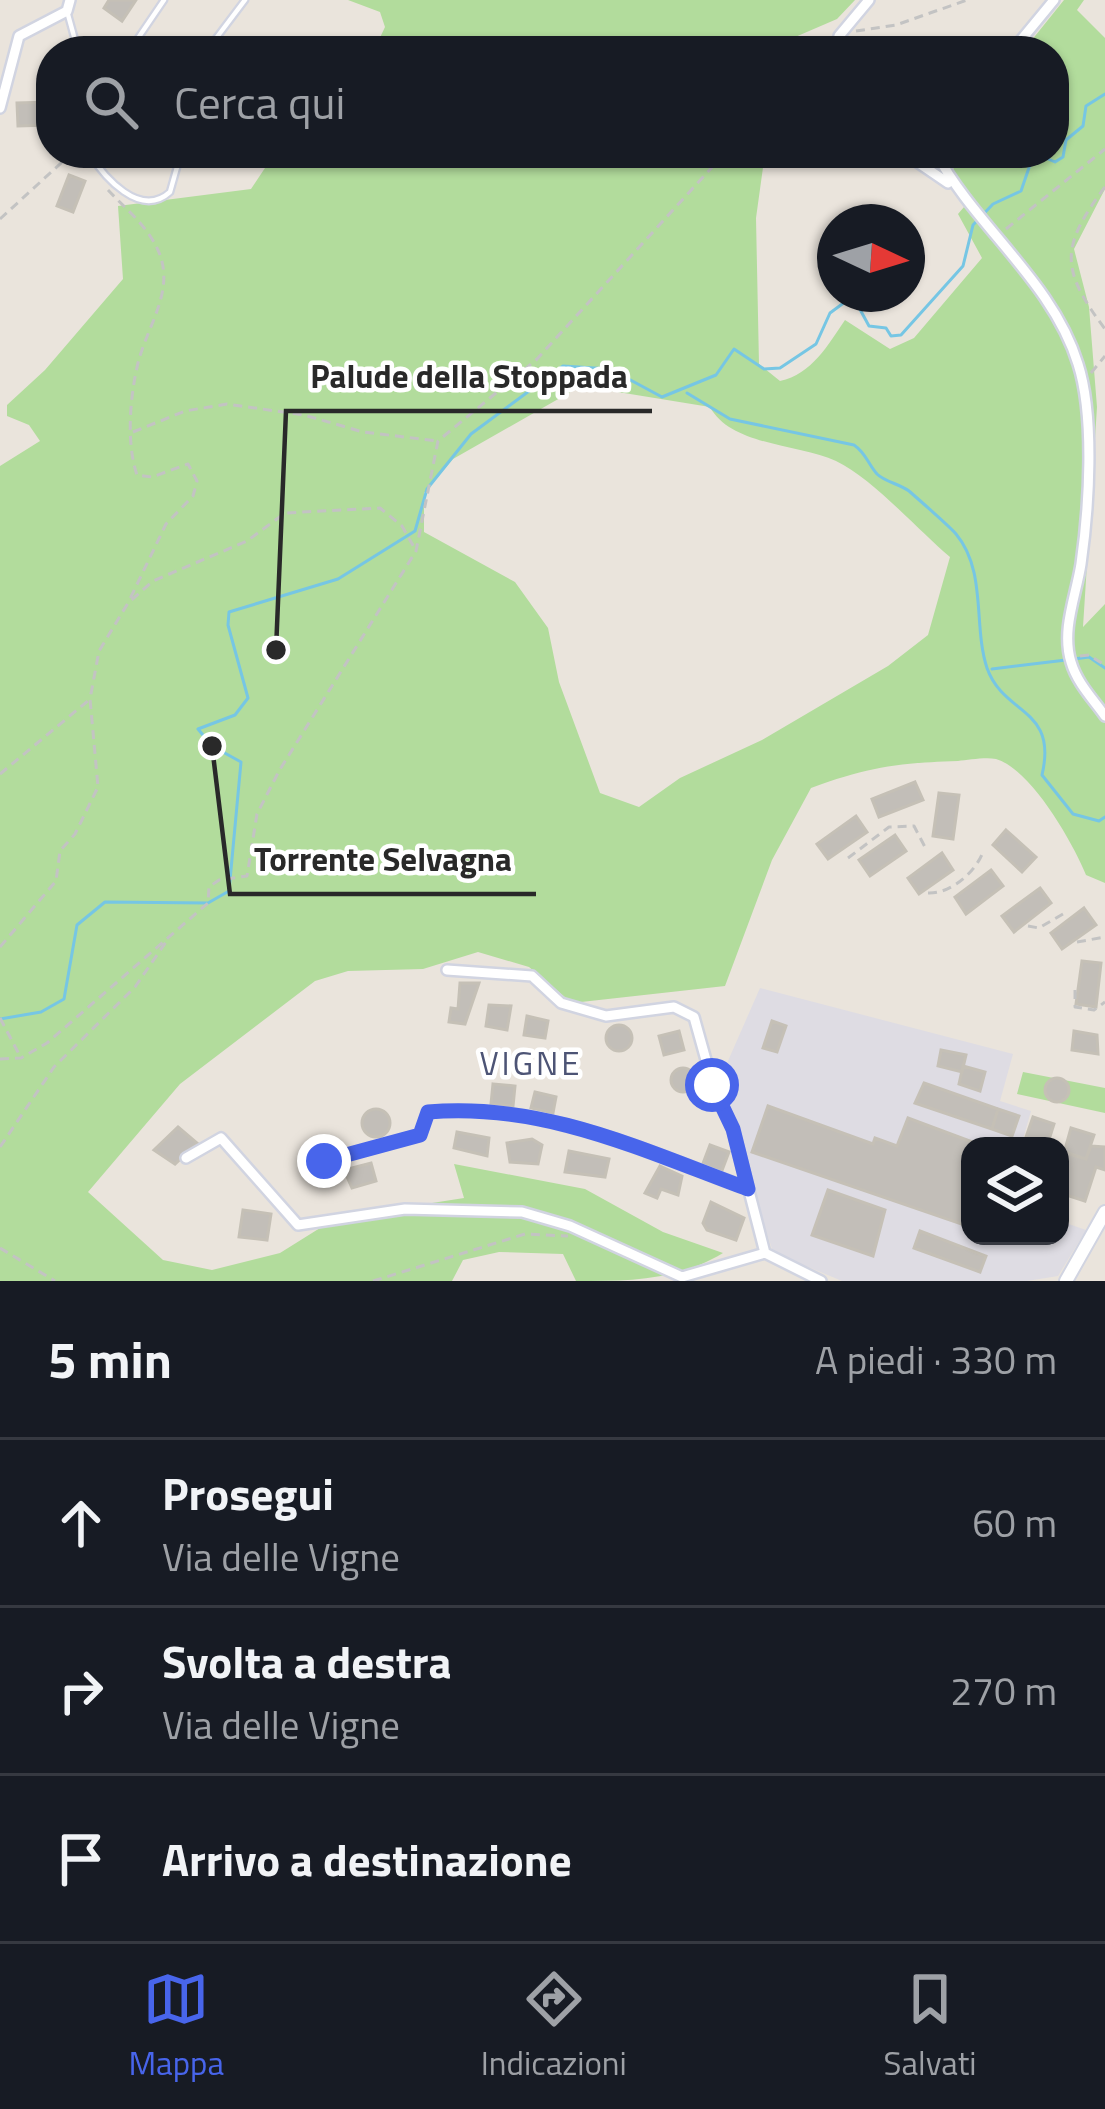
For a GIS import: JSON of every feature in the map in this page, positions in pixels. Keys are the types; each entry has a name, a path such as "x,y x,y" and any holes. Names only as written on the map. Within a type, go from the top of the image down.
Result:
{"main road":[{"path":"1066,1281 1105,1212"}],"street":[{"path":"841,36 869,0"},
{"path":"1024,36 1054,0"},
{"path":"0,108 19,36 68,6"},
{"path":"927,168 953,185"},
{"path":"942,168 1059,323 1082,382 1087,516 1070,617 1070,658 1077,679 1105,716"},
{"path":"447,970 532,976 561,1003 606,1016 685,1010 694,1017 766,1253"},
{"path":"324,1161 420,1135 428,1112 488,1109 603,1132 748,1189"},
{"path":"186,1159 221,1138 247,1160 298,1225 405,1209 522,1212 570,1226 682,1277 766,1253 820,1281"}],"lane":[{"path":"140,36 164,0"},
{"path":"218,36 245,0"},
{"path":"68,6 76,36"},
{"path":"98,168 128,196 148,200 170,192 177,168"}],"path":[{"path":"843,31 896,25 967,0"},
{"path":"995,238 1105,148"},
{"path":"0,219 56,168"},
{"path":"0,1059 21,1058 47,1042 208,903 209,886 247,876 257,814 279,771 416,551 438,441 537,359 711,168"},
{"path":"1105,187 1078,225 1069,259 1073,285 1105,329"},
{"path":"0,946 56,881 60,850 75,834 98,787 90,699 99,651 166,524 194,496 197,481 188,464 152,477 137,475 131,432 137,366 160,313 165,273 154,240 107,189"},
{"path":"1082,382 1105,356"},
{"path":"131,432 185,411 226,404 304,415 363,432 438,441"},
{"path":"128,603 153,581 247,541 285,513 380,508 402,526 416,551"},
{"path":"1070,658 1089,655 1105,665"},
{"path":"0,774 90,699"},
{"path":"848,858 890,827 914,826 926,849"},
{"path":"928,893 941,893 974,869 983,852"},
{"path":"1028,926 1039,928 1063,914"},
{"path":"0,1147 54,1067 134,987 169,937"},
{"path":"1077,942 1105,937"},
{"path":"1075,990 1075,1007 1094,1010 1105,1002"},
{"path":"0,1018 21,1058"},
{"path":"373,1281 525,1234 572,1237"},
{"path":"0,1248 55,1281"}],"shaded area":[{"path":"760,988 1013,1054 1000,1101 1031,1111 1024,1137 961,1137 961,1245 1069,1245 1069,1224 1086,1230 1058,1276 1027,1281 842,1281 773,1252 745,1164 736,1117 717,1086"}],"green space":[{"path":"348,0 855,0 837,19 798,36 381,36 385,27 380,12"},
{"path":"1064,0 1084,0 1077,10 1105,38 1105,189 1074,249 1089,307 1097,407 1083,627 1105,604 1105,883 1086,875 1036,792 996,759 900,765 849,775 811,788 772,860 725,986 572,1003 529,967 478,952 423,969 348,971 315,981 180,1084 88,1192 163,1260 212,1270 280,1253 336,1218 464,1198 454,1164 585,1189 663,1232 723,1253 688,1269 634,1280 576,1281 563,1254 499,1252 463,1260 452,1281 0,1281 0,466 40,441 29,425 7,416 7,405 45,370 123,279 118,206 251,189 265,168 763,168 756,218 759,364 780,381 810,365 845,320 890,349 914,338 982,258 958,214 970,200 957,184 953,168 1069,168 1069,36 1035,36","holes":["581,386 710,407 720,420 749,437 821,455 850,469 950,557 928,635 888,666 762,740 680,778 639,807 600,793 559,682 548,628 515,582 424,532 424,493 453,459"]},
{"path":"1023,1072 1105,1088 1105,1113 1017,1094"}],"building":[{"path":"109,0 136,0 122,21 104,8"},
{"path":"36,102 36,125 18,126 17,103"},
{"path":"69,175 85,181 73,212 57,206"},
{"path":"915,782 923,800 879,817 872,799"},
{"path":"939,793 959,795 953,839 933,836"},
{"path":"856,816 867,832 828,859 817,844"},
{"path":"1006,830 1036,857 1022,872 993,845"},
{"path":"895,835 906,851 870,876 859,860"},
{"path":"942,853 953,870 919,894 908,878"},
{"path":"991,870 1003,886 966,914 955,897"},
{"path":"1040,888 1051,903 1014,932 1002,916"},
{"path":"1084,908 1096,925 1062,949 1051,933"},
{"path":"1082,961 1101,963 1096,1007 1076,1004"},
{"path":"460,983 479,983 465,1024 449,1022 451,1008 458,1009"},
{"path":"489,1005 511,1006 507,1030 486,1026"},
{"path":"527,1016 548,1021 545,1038 524,1035"},
{"path":"772,1021 786,1026 777,1052 763,1048"},
{"path":"619,1025 632,1038 619,1051 606,1038"},
{"path":"679,1031 684,1050 664,1055 659,1036"},
{"path":"1074,1031 1097,1035 1098,1054 1072,1050"},
{"path":"941,1050 966,1055 962,1072 938,1066"},
{"path":"963,1066 985,1072 980,1091 959,1084"},
{"path":"683,1068 695,1080 683,1092 671,1080"},
{"path":"1057,1078 1066,1081 1066,1099 1057,1102 1048,1099 1045,1090 1048,1081"},
{"path":"924,1083 998,1109 992,1129 915,1103"},
{"path":"493,1084 515,1086 513,1106 491,1104"},
{"path":"535,1092 556,1097 553,1113 531,1108"},
{"path":"768,1106 873,1144 875,1138 897,1146 908,1118 961,1138 961,1224 752,1152"},
{"path":"376,1109 386,1113 390,1123 386,1133 376,1137 366,1133 362,1123 366,1113"},
{"path":"998,1109 1019,1116 1012,1136 992,1129"},
{"path":"1033,1117 1054,1124 1050,1137 1026,1137"},
{"path":"178,1127 197,1143 175,1164 154,1150"},
{"path":"1071,1128 1094,1135 1086,1159 1069,1154"},
{"path":"457,1132 489,1138 487,1156 454,1148"},
{"path":"532,1139 542,1145 538,1164 510,1162 507,1143"},
{"path":"710,1145 729,1152 721,1173 702,1166"},
{"path":"1091,1146 1105,1147 1105,1170 1096,1167 1085,1201 1069,1196 1069,1153 1086,1159"},
{"path":"569,1151 609,1159 605,1177 565,1172"},
{"path":"371,1163 376,1181 352,1188 344,1170"},
{"path":"660,1166 682,1176 678,1195 661,1189 657,1198 645,1193"},
{"path":"828,1190 885,1210 873,1256 812,1235"},
{"path":"711,1202 744,1218 736,1240 707,1230 703,1223"},
{"path":"243,1210 271,1214 267,1240 239,1237"},
{"path":"920,1231 986,1256 980,1272 914,1248"}],"waterway":[{"path":"1069,138 1083,126 1086,106 1105,94"},
{"path":"0,1019 41,1012 64,999 77,925 105,902 208,903 229,891 241,762 212,746 198,729 235,715 248,698 228,625 229,612 338,579 415,531 427,489 471,434 563,366 610,369 662,397 716,375 734,349 764,369 780,368 816,344 830,313 849,299 856,302 869,326 886,328 891,336 901,335 963,266 973,225 993,204 1021,191 1029,168"},
{"path":"687,393 730,419 854,445 877,474 909,491 953,531 972,565 987,668 995,684 1043,736 1042,775 1073,814 1099,821 1105,817"},
{"path":"1074,659 1089,657 1105,668"},
{"path":"992,669 1066,660"}],"place":[{"name":"Palude della Stoppada","path":"276,650"},
{"name":"Torrente Selvagna","path":"212,746"}],"district":[{"name":"VIGNE","path":"531,1063"}],"route":[{"path":"324,1161 420,1135 428,1112 488,1109 603,1132 748,1189 733,1129 712,1085"}]}
